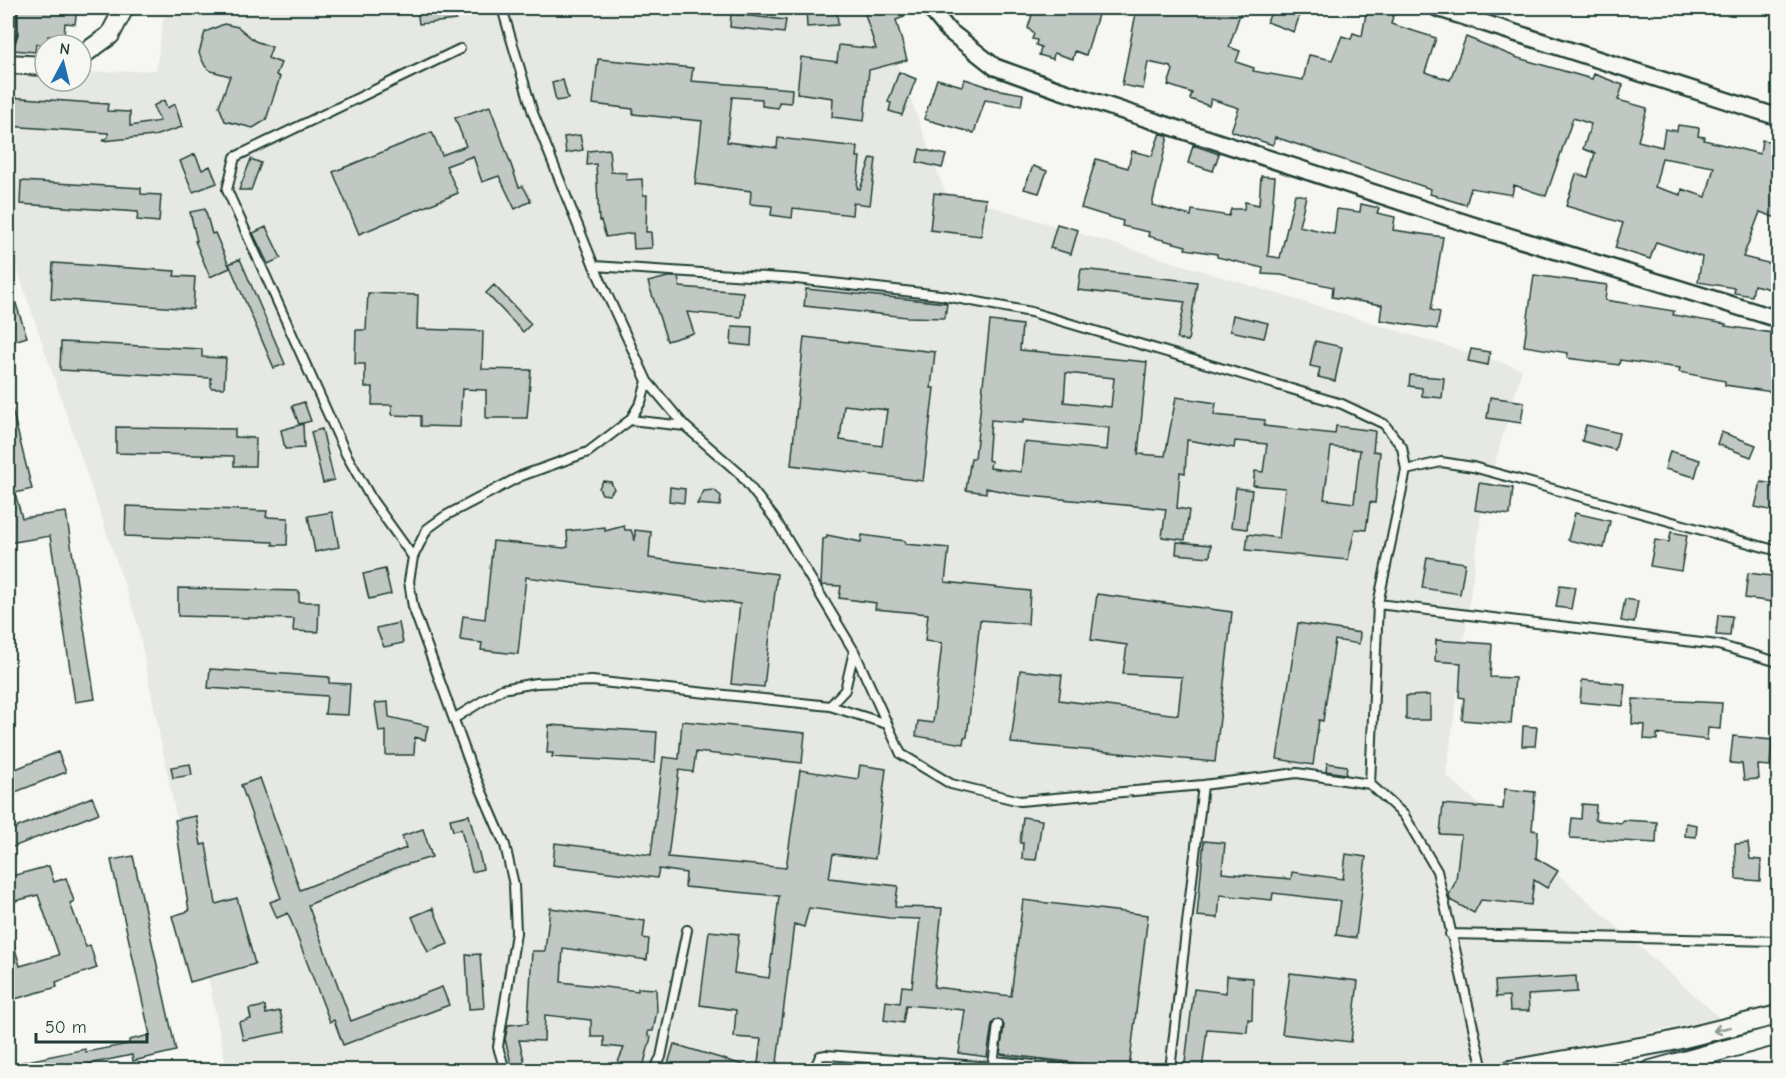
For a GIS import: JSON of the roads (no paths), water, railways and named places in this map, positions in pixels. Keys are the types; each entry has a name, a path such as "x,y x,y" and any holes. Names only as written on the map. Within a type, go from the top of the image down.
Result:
{"street":[{"path":"8,8 8,34"},
{"path":"93,47 110,35 123,8"},
{"path":"930,8 948,30 995,66 1048,86 1469,224 1779,319"},
{"path":"1437,8 1779,117"},
{"path":"8,64 33,65"},
{"path":"1510,1071 1668,1042 1779,1016"},
{"path":"1660,1070 1779,1035"}],"lane":[{"path":"502,8 533,113 594,266 647,381 685,426 739,473 775,519 854,651 901,754 951,784 1020,801 1203,785 1297,773 1370,783 1404,816 1437,871 1483,1071"},
{"path":"413,557 372,500 346,454 227,190 235,156 460,49"},
{"path":"594,266 796,279 940,295 1031,312 1342,404 1384,424 1402,447 1407,470 1378,604 1370,783"},
{"path":"506,1071 498,1047 516,933 514,885 505,845 470,764 413,607 409,581 413,557 426,529 445,516 521,477 588,452 630,420 640,402 647,381"},
{"path":"630,420 685,426"},
{"path":"1407,470 1441,462 1473,467 1779,551"},
{"path":"1378,604 1718,645 1779,662"},
{"path":"830,706 845,690 854,651"},
{"path":"455,718 502,689 536,683 581,681 830,706 887,724"},
{"path":"1170,1071 1203,785"},
{"path":"654,1071 661,1057 687,930"},
{"path":"1450,934 1779,941"},
{"path":"993,1066 998,1025"},
{"path":"814,1071 819,1056 826,1055 1083,1071"}]}
